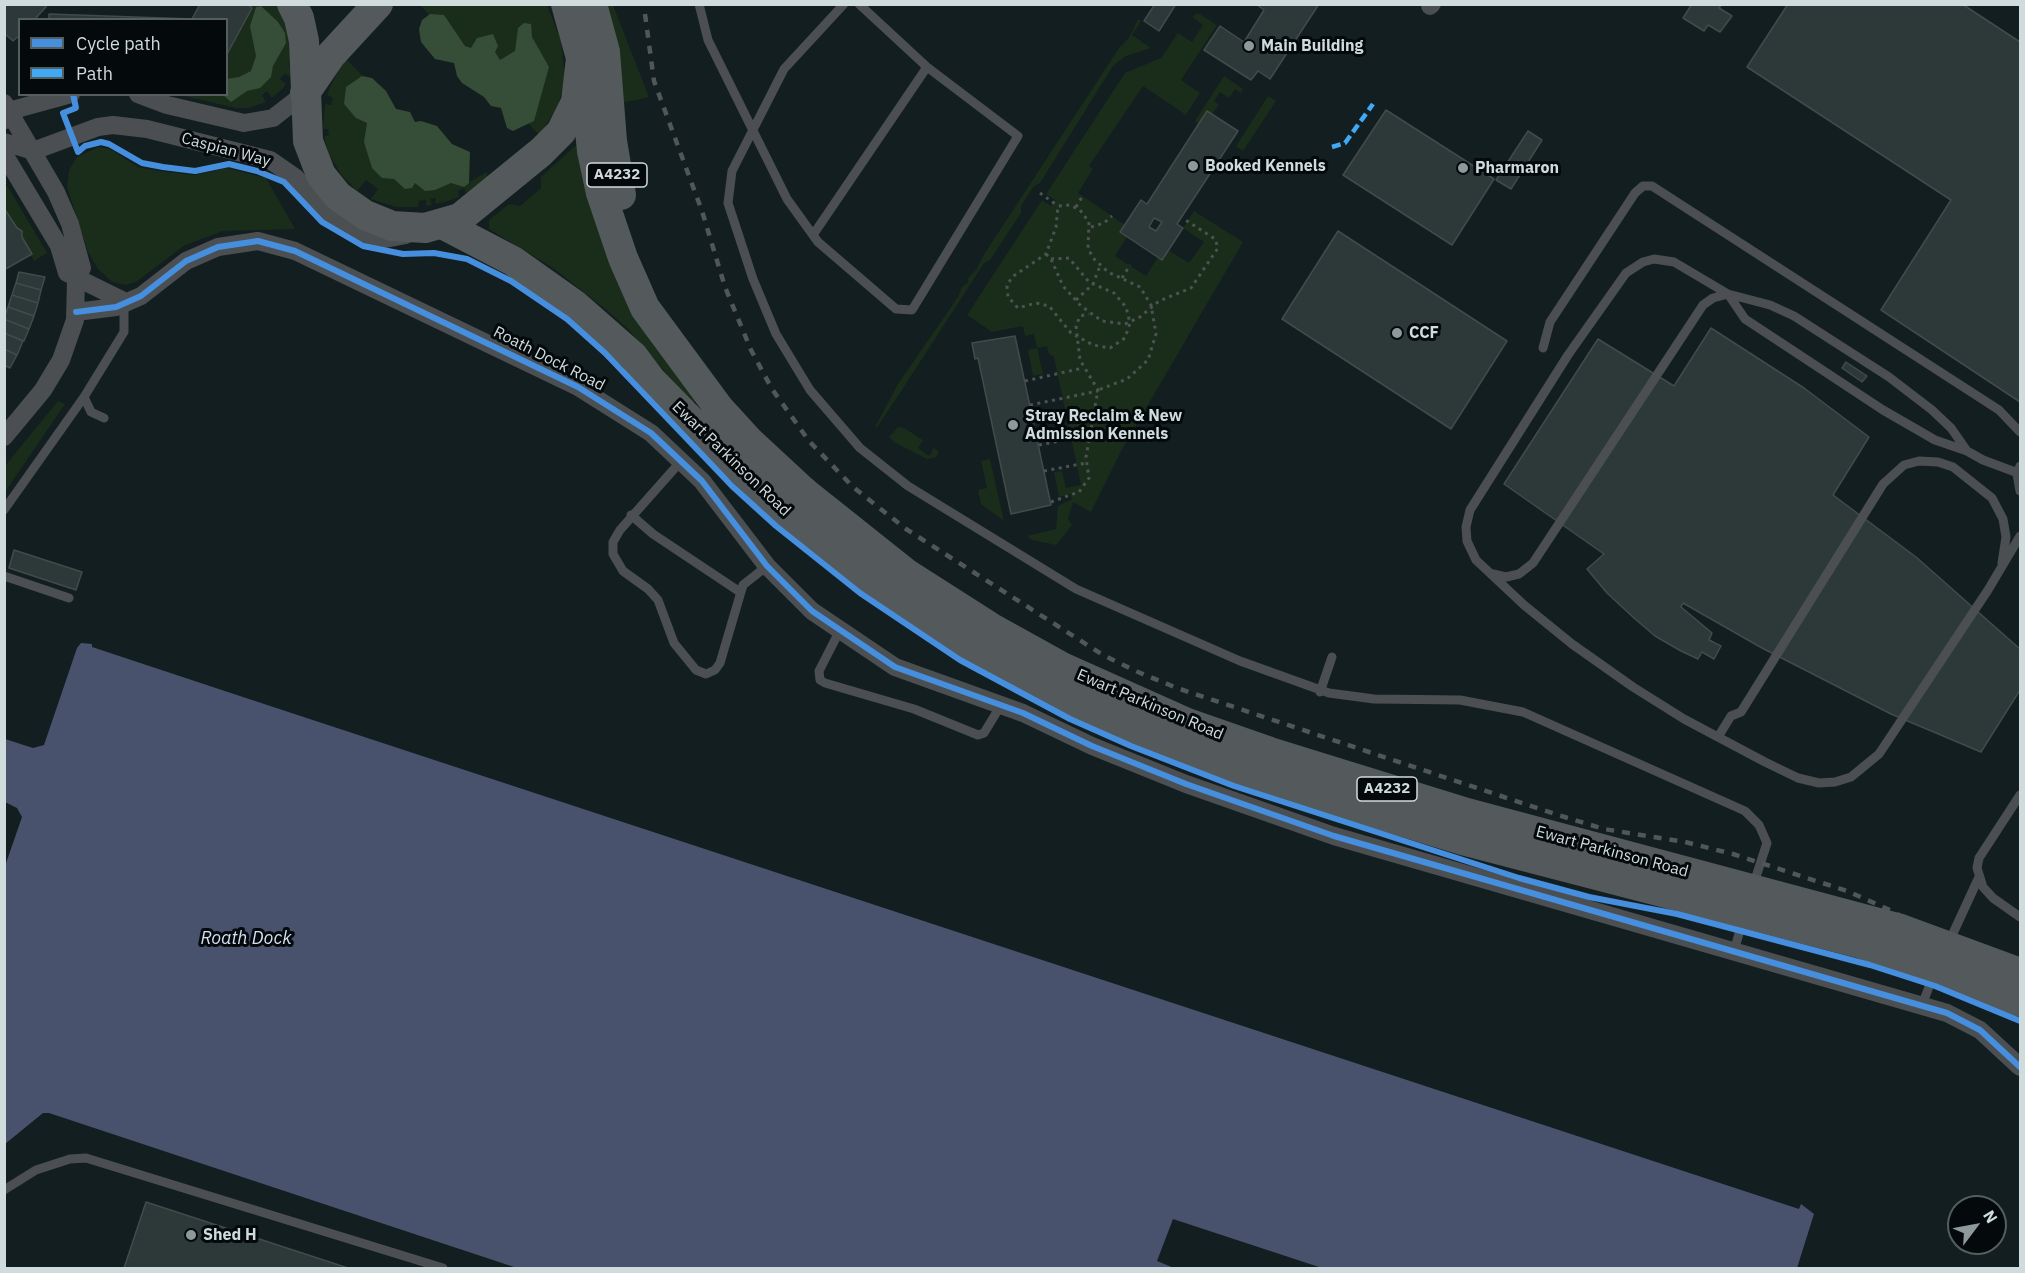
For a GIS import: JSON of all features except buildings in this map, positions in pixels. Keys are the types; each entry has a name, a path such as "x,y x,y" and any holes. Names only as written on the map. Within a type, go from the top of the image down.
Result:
{"main road":[{"path":"292,4 299,18 304,41 308,141 316,165 329,187 350,207 392,226 435,226 460,218 479,205 561,132 576,102 581,58 566,4"},
{"path":"305,93 344,38 378,4"},
{"name":"A4232","path":"592,4 605,52 612,141 624,207 669,340"},
{"name":"Ewart Parkinson Road","path":"581,58 596,171 611,227 645,308 718,407 750,442 795,503 883,590 961,641 1037,685 1163,742 1260,778 1462,840 1863,945 2020,1002"},
{"name":"Ewart Parkinson Road","path":"435,226 513,261 576,305 633,356 651,380 698,428 795,503 990,627 1082,677 1187,723 1270,752 1467,813 1901,929 2020,973"}],"street":[{"name":"Caspian Way","path":"143,96 167,105 244,123 273,118 305,93"},
{"path":"4,437 54,375 69,341 76,312 76,279 82,268 70,224 33,151 6,112 64,96"},
{"name":"Caspian Way","path":"33,151 98,127 113,125 147,129 279,165 296,178 332,217 369,236 395,238 435,226"},
{"path":"4,142 33,151"},
{"path":"4,154 59,246 67,273 124,301"},
{"name":"Roath Dock Road","path":"76,312 116,307 124,301 141,296 174,269 200,253 237,243 273,244 306,256 578,387 651,433 702,481 767,566 812,611 871,653 910,674 1000,705 1148,770 1334,836 1922,1005 1972,1025 1991,1038 2020,1067"}],"lane":[{"path":"699,4 708,40 787,199 813,235 896,309 912,310 1018,136 927,67 859,4"},
{"path":"844,4 791,59 732,171 728,203 763,305 790,360 829,415 860,448 908,486 1076,589 1201,645 1320,692 1374,699 1460,700 1524,712 1744,811 1759,825 1767,843 1750,897"},
{"path":"813,235 927,67"},
{"path":"1543,348 1550,322 1635,193 1643,186 1652,186 1999,410 2020,432"},
{"path":"1967,451 1951,428 1932,410 1889,377 1794,316 1770,305 1728,294 1674,262 1654,259 1643,261 1626,273 1568,355 1470,510 1466,527 1467,541 1476,560 1490,573 1572,644 1633,687 1718,737 1798,778 1819,783 1851,777 1879,754 1895,734 2020,536"},
{"path":"1728,294 1745,319 1883,410 1935,440 1967,451 1983,460 2019,469 2020,491"},
{"path":"1490,573 1506,577 1519,574 1533,563 1703,305 1713,298 1728,294"},
{"path":"4,510 84,396 124,332 124,301"},
{"path":"84,396 91,412 104,418"},
{"path":"682,460 631,515 613,542 613,555 623,571 648,589 658,600 674,643 696,670 706,674 715,670 720,663 743,585 767,566"},
{"path":"1718,737 1731,716 1742,712 1883,484 1904,465 1919,461 1938,462 1953,467 1992,498 2003,519 2006,537 2001,568"},
{"path":"631,515 653,534 740,592"},
{"path":"4,576 69,598"},
{"path":"839,632 819,670 820,680 825,684 914,709 978,735 984,733 1000,705"},
{"path":"1320,692 1332,657"},
{"path":"1944,953 1978,877 1980,858 2020,795"},
{"path":"1978,877 1993,898 2020,917"},
{"path":"1734,951 1747,908"},
{"path":"1922,1005 1939,963"},
{"path":"4,1190 36,1170 70,1158 86,1158 443,1269"}],"path":[{"path":"1030,405 1098,390 1127,379 1148,360 1156,334 1152,305 1140,287 1100,267 1088,248 1091,227 1087,218 1076,207 1058,206 1040,193"},
{"path":"1076,207 1082,197"},
{"path":"1051,259 1069,258 1089,282 1119,297 1128,312 1130,323 1125,338 1110,348 1093,345 1071,333 1049,306 1036,303 1018,308 1008,297 1007,286 1012,277 1046,254 1056,227 1058,206"},
{"path":"1091,227 1104,223 1112,216"},
{"path":"1046,254 1051,259 1063,286 1091,314 1111,324 1130,323 1152,305 1191,288 1218,248 1215,239 1184,219"},
{"path":"1122,278 1130,266"},
{"path":"1076,300 1093,284 1100,267"},
{"path":"1051,502 1064,499 1084,488 1089,478 1086,463 1098,390 1083,368 1076,334 1077,321 1085,314 1091,314"},
{"path":"1025,381 1083,368"},
{"path":"1039,445 1091,435"},
{"path":"1044,471 1086,463"}],"green space":[{"path":"251,5 276,5 287,23 291,44 289,66 292,68 290,76 284,74 280,79 286,84 283,88 272,98 267,91 262,95 266,102 248,108 236,108 184,96 228,96 228,54 252,8"},
{"path":"420,5 547,5 561,41 565,78 558,107 539,135"},
{"path":"607,5 613,5 649,97 622,103"},
{"path":"261,6 278,22 285,33 286,43 273,66 271,77 260,88 247,91 231,102 224,96 228,96 228,79 239,77 251,71 256,56 250,26 256,7"},
{"path":"1198,13 1217,25 1181,80 1200,93 1186,115 1143,86 1089,166 1093,169 1078,193 1125,225 1120,232 1127,237 1115,256 1146,276 1158,257 1162,259 1168,250 1189,263 1204,242 1183,228 1194,211 1243,242 1121,451 1091,512 1073,502 1068,519 1072,525 1056,545 1032,540 1027,536 1056,529 1058,506 1072,499 1070,494 1059,497 1054,472 1062,471 1066,488 1081,485 1054,357 1049,354 1047,346 1037,348 1034,334 1025,336 1023,326 992,332 967,315 1042,200 1051,206 1055,200 1046,194 1125,73 1161,58 1178,33 1192,42 1203,25 1192,17"},
{"path":"430,14 444,15 465,46 471,48 477,38 493,34 498,46 495,52 500,60 515,51 518,28 524,23 531,24 532,37 549,67 534,121 513,131 507,128 501,108 491,106 484,97 462,83 457,76 454,63 435,59 421,42 419,29 422,20"},
{"path":"1138,19 1141,21 1132,35 1151,48 1126,56 1113,66 1040,183 1034,186 1021,206 1021,213 990,260 984,263 898,396 875,427 898,384 958,297 962,287 969,282 967,279 977,269 983,256 1119,48 1129,38"},
{"path":"345,58 469,182 487,172 487,180 466,193 464,188 458,191 459,197 435,204 436,198 430,199 432,205 426,206 426,200 419,201 418,207 396,207 371,199 378,189 366,180 357,191 341,174 330,156 324,137 329,135 328,129 323,129 325,104 331,105 333,98 327,95"},
{"path":"362,76 372,78 386,91 396,109 410,112 415,122 421,121 437,126 452,144 470,152 469,183 464,187 451,183 435,190 425,191 415,183 412,188 405,189 394,179 382,178 372,168 364,142 367,123 356,118 344,104 346,87"},
{"path":"1224,76 1243,89 1241,93 1235,89 1229,98 1220,92 1214,101 1219,105 1199,124 1195,121"},
{"path":"1268,96 1276,101 1243,151 1236,146"},
{"path":"575,146 579,148 696,401 692,403 628,329 609,312 553,268 489,229 489,220 509,204 520,206 541,188 541,177"},
{"path":"98,147 110,149 138,167 158,171 194,175 227,168 266,178 295,229 223,231 185,245 136,282 126,285 112,282 98,269 88,252 67,187 69,170 77,157"},
{"path":"5,187 8,187 47,253 34,261 22,237 22,231 17,228 5,208"},
{"path":"1037,348 1043,374 1033,376 1028,350"},
{"path":"58,401 65,404 5,492 5,466"},
{"path":"898,427 904,428 923,440 918,448 929,456 934,448 939,452 936,457 927,459 894,442 889,437"},
{"path":"990,459 1004,521 981,504 978,490 987,488 981,461"}],"water":[{"name":"Roath Dock","path":"81,643 92,644 92,647 255,701 1799,1209 1801,1204 1814,1214 1797,1268 1322,1268 1173,1219 1157,1261 1174,1268 517,1268 49,1113 43,1113 5,1144 4,869 22,817 17,808 5,802 5,739 33,748 44,745 77,648"}],"railway":[{"path":"645,14 654,81 702,211 725,287 751,350 772,389 809,441 853,487 906,529 1103,655 1138,672 1177,688 1558,815 1604,829 1685,842 1733,854 1847,891 1892,911 1956,949 2020,997"}],"marked path":[{"path":"1332,147 1345,143 1373,104"}],"cycle path":[{"path":"73,96 76,108 63,113 78,152 85,146 101,142 109,144 142,163 163,167 195,171 229,164 257,171 284,182 322,222 363,246 403,254 434,253 467,259 511,281 567,319 605,353 732,486 776,526 860,593 960,660 1070,719 1131,746 1234,786 1519,878 1589,897 1677,914 1870,965 1935,986 2020,1021"},
{"path":"76,312 116,307 141,296 186,261 218,247 258,241 295,251 578,387 651,433 702,481 767,566 812,611 895,667 1023,713 1092,746 1186,784 1334,836 1947,1013 1980,1030 2020,1067"}],"place":[{"name":"Main Building","path":"1249,46"},
{"name":"Booked Kennels","path":"1193,166"},
{"name":"Pharmaron","path":"1463,168"},
{"name":"CCF","path":"1397,333"},
{"name":"Stray Reclaim & New Admission Kennels","path":"1013,425"},
{"name":"Shed H","path":"191,1235"}]}
